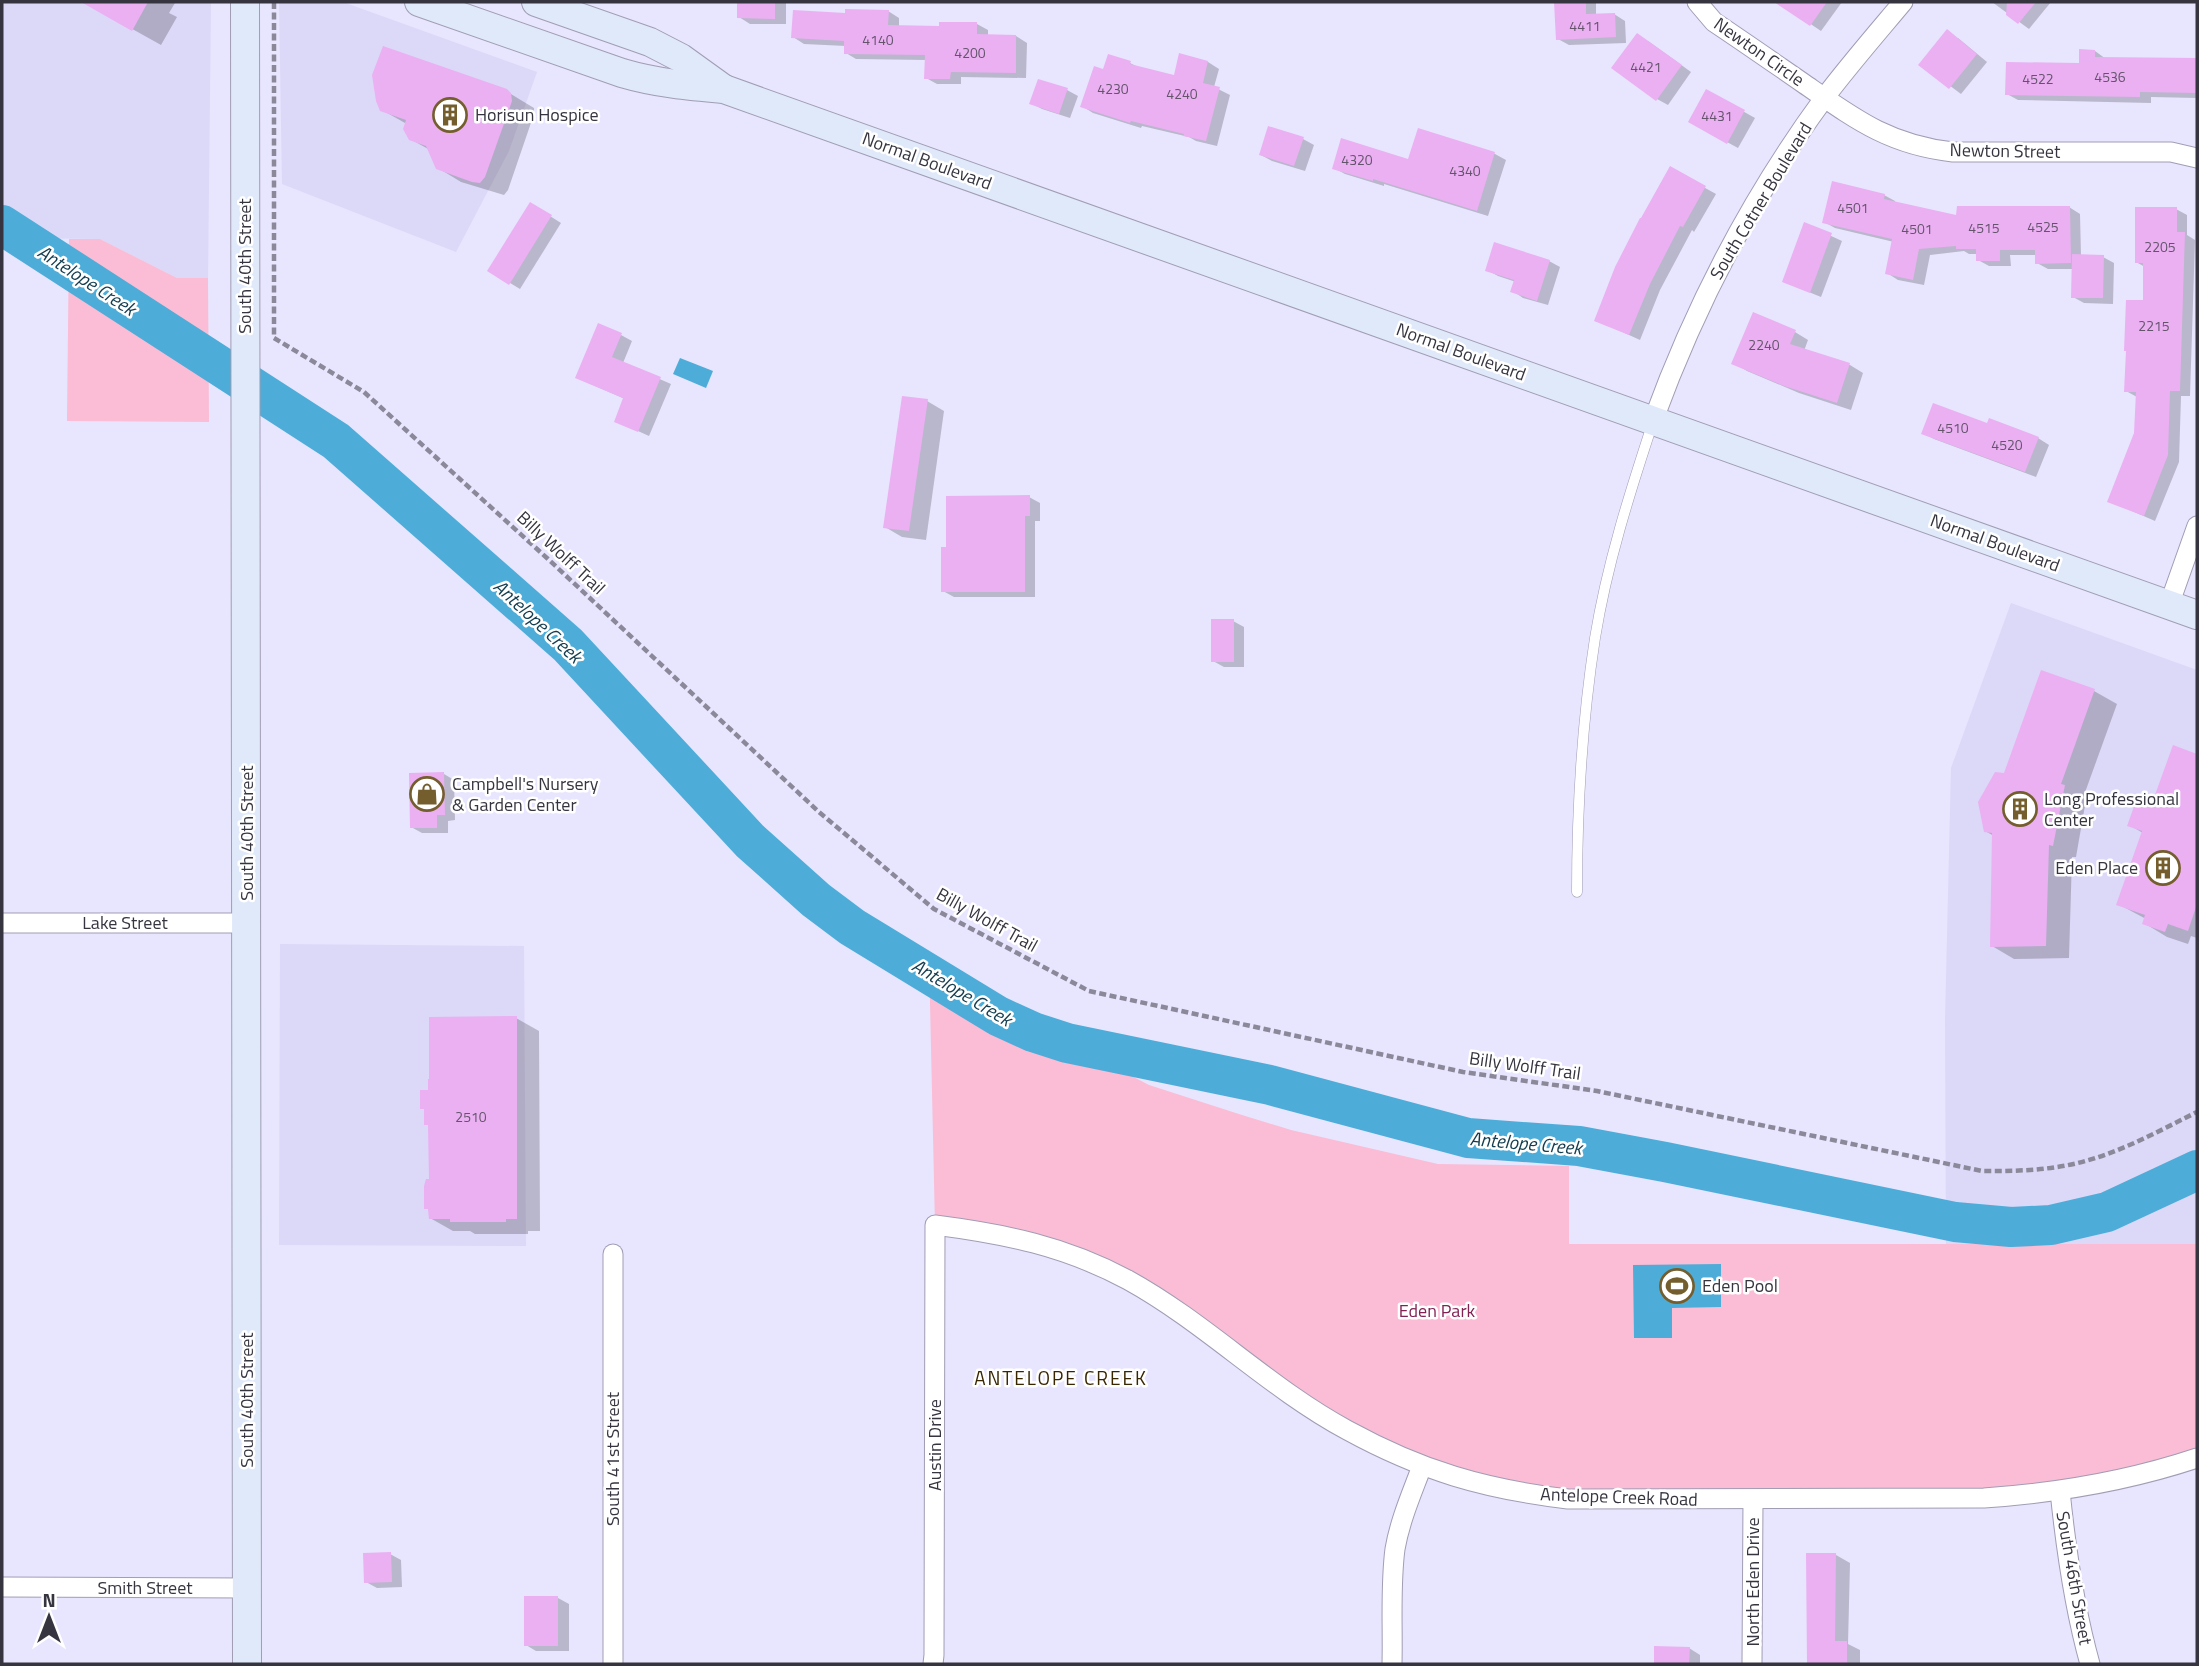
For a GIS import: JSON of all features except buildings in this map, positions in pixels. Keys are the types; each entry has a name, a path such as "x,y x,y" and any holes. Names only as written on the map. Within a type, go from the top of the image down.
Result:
{"main road":[{"name":"South 40th Street","path":"245,2 247,1664"},
{"name":"Normal Boulevard","path":"419,2 622,74 675,85 724,89 2197,615"},
{"name":"Normal Boulevard","path":"536,2 650,42 681,58 724,89"}],"street":[{"name":"Newton Circle","path":"1697,2 1714,22 1824,98"},
{"name":"South Cotner Boulevard","path":"1653,421 1671,371 1722,262 1764,188 1824,98 1903,2"},
{"name":"Newton Street","path":"1824,98 1854,119 1883,134 1936,150 2011,153 2171,152 2197,158"},
{"path":"2169,605 2197,526"},
{"name":"Lake Street","path":"2,923 247,923"},
{"name":"Antelope Creek Road","path":"935,1225 987,1231 1033,1242 1078,1257 1128,1280 1174,1309 1288,1394 1345,1430 1422,1466 1466,1481 1514,1492 1568,1499 1984,1498 2060,1491 2128,1478 2197,1458"},
{"name":"Austin Drive","path":"933,1664 935,1225"},
{"name":"South 41st Street","path":"613,1254 613,1664"},
{"path":"1392,1664 1396,1549 1403,1516 1422,1466"},
{"name":"South 46th Street","path":"2060,1491 2067,1559 2090,1664"},
{"name":"North Eden Drive","path":"1752,1664 1754,1500"},
{"name":"Smith Street","path":"2,1587 247,1587"}],"lane":[{"path":"1577,892 1579,771 1596,636 1630,489 1653,421"}],"path":[{"name":"Billy Wolff Trail","path":"274,2 274,338 364,393 558,568 819,812 934,909 1089,991 1463,1072 1597,1091 1982,1171 2027,1171 2060,1167 2095,1158 2139,1141 2197,1112"}],"shaded area":[{"path":"2,2 211,2 208,278 177,278 100,239 2,238"},
{"path":"279,2 343,2 537,72 509,151 456,252 282,184"},
{"path":"2011,603 2197,670 2197,1244 1946,1244 1945,1021 1951,768"},
{"path":"280,944 524,946 526,1246 279,1245"}],"green space":[{"path":"69,239 100,239 177,278 208,278 209,422 67,421"},
{"name":"Eden Park","path":"929,958 1025,1021 1149,1085 1291,1130 1438,1164 1569,1166 1569,1244 2197,1244 2197,1458 2060,1491 1568,1499 1422,1466 1078,1257 935,1225"}],"water":[{"path":"680,358 713,371 706,388 673,374"},
{"name":"Eden Pool","path":"1721,1264 1721,1307 1672,1308 1672,1338 1634,1338 1633,1265"}],"waterway":[{"name":"Antelope Creek","path":"2,225 336,441 568,645 750,841 816,900 852,927 998,1016 1033,1032 1067,1043 1270,1085 1468,1138 1579,1146 1955,1222 2011,1227 2051,1225 2107,1212 2197,1170"}],"place":[{"name":"Horisun Hospice","path":"450,115"},
{"name":"Campbell's Nursery & Garden Center","path":"427,794"},
{"name":"Long Professional Center","path":"2020,809"},
{"name":"Eden Place","path":"2163,868"},
{"name":"Eden Pool","path":"1677,1286"}],"district":[{"name":"ANTELOPE CREEK","path":"1061,1378"}]}
